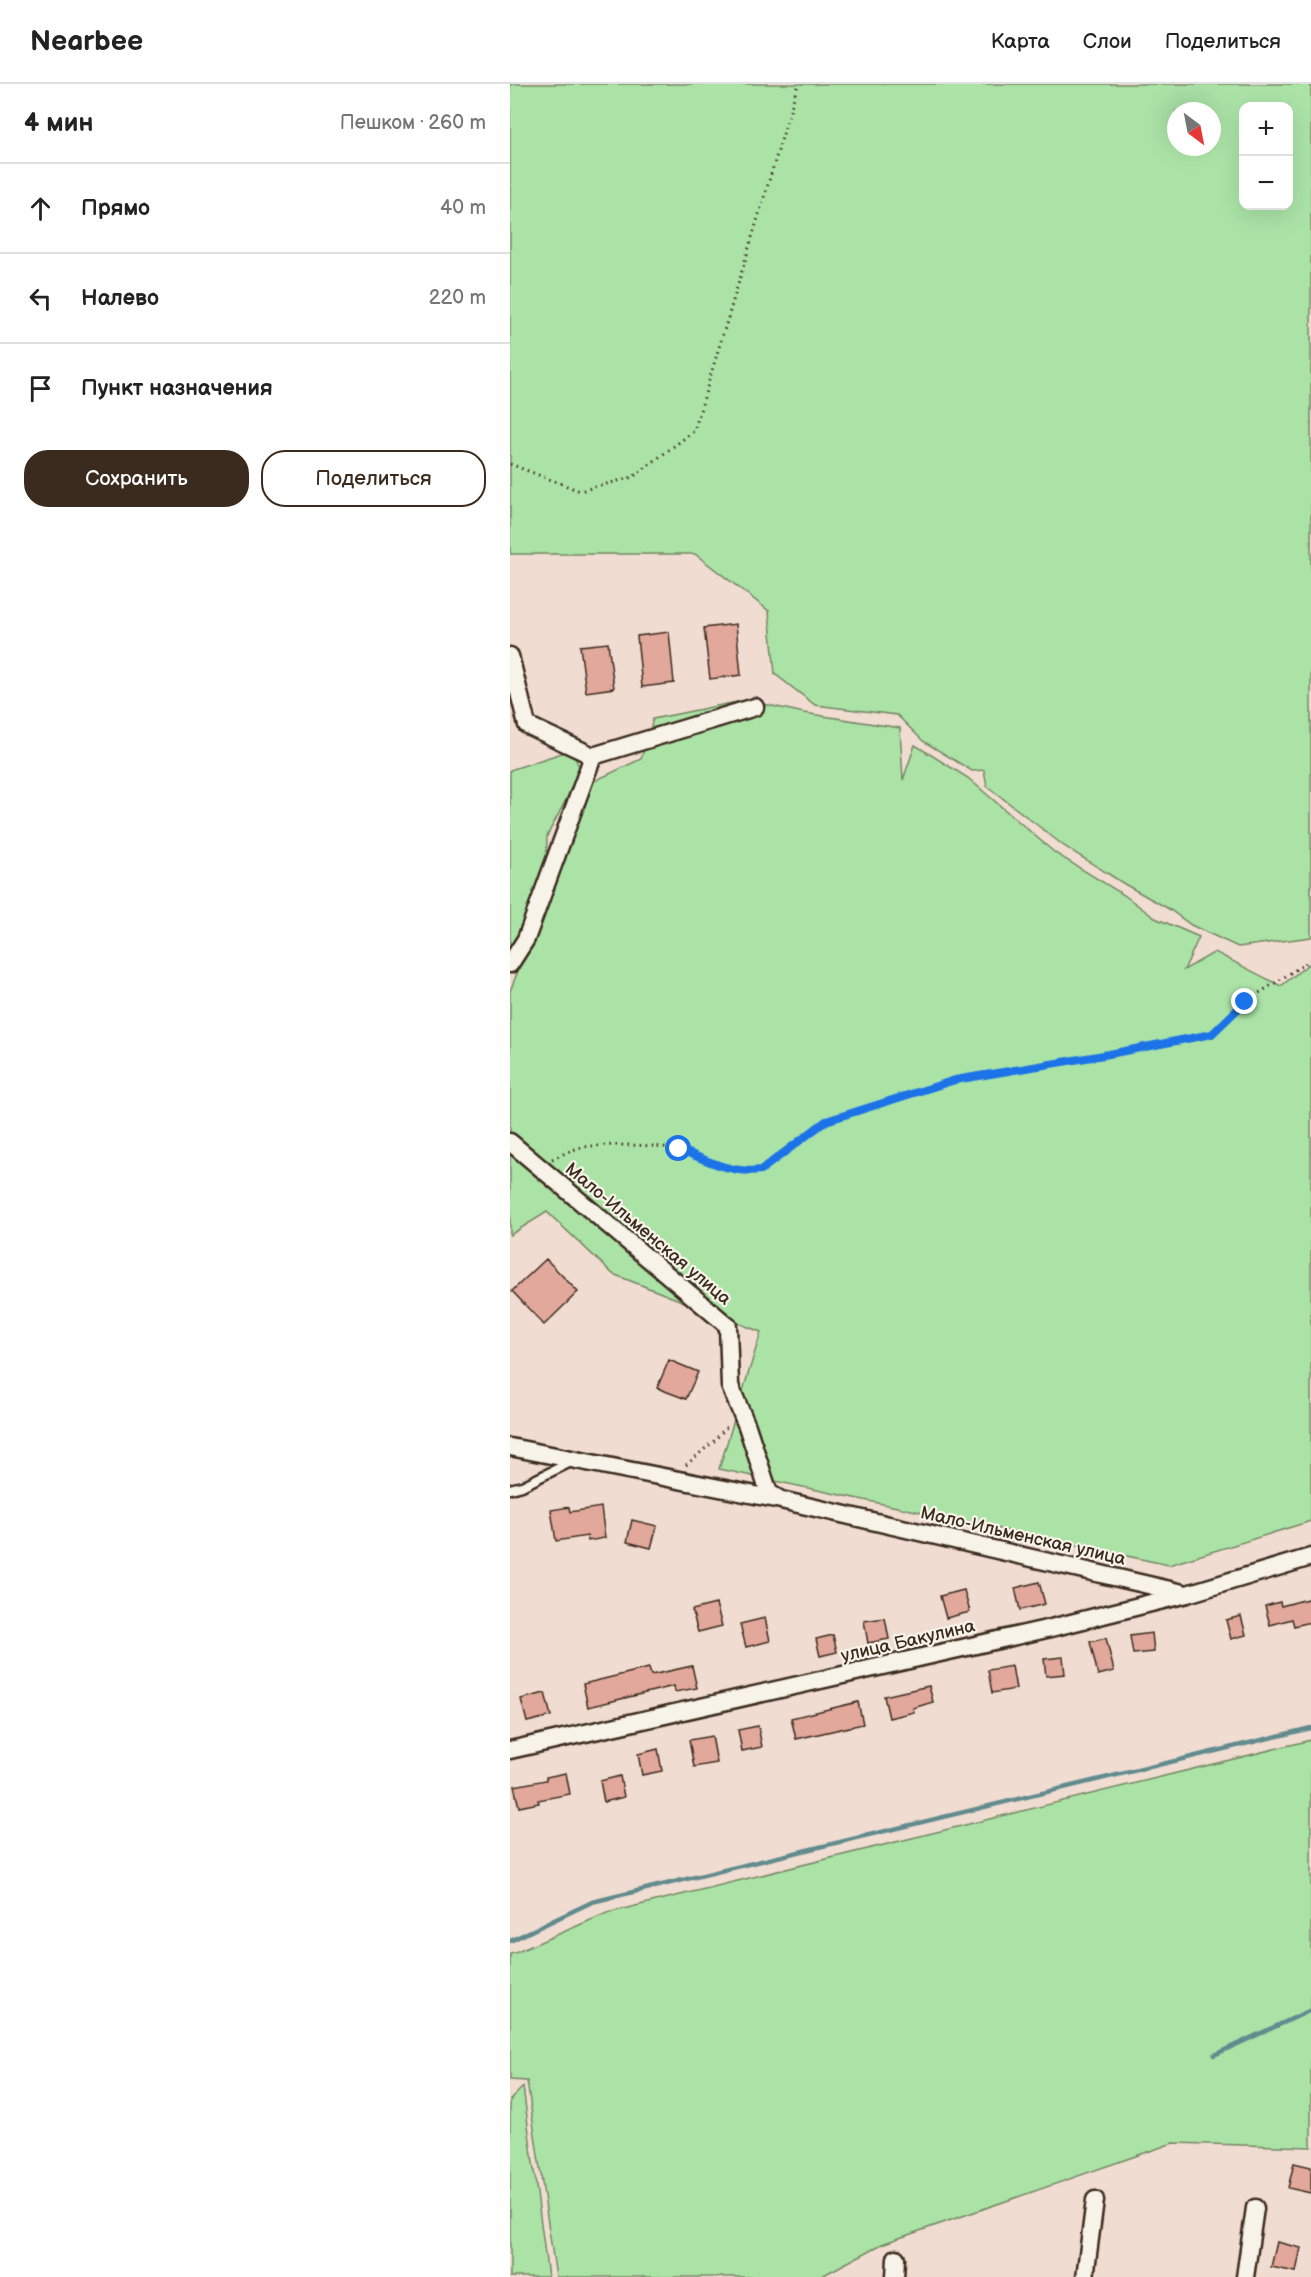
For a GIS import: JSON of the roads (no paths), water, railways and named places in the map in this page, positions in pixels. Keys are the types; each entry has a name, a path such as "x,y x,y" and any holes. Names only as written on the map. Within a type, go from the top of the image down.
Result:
{"street":[{"path":"510,656 527,725 593,756 755,707"},
{"path":"510,964 526,939 593,756"},
{"name":"Мало-Ильменская улица","path":"510,1142 728,1326 730,1386 769,1492 781,1500"},
{"name":"Мало-Ильменская улица","path":"510,1447 781,1500 1187,1594"},
{"name":"улица Бакулина","path":"510,1750 1039,1631 1187,1594 1311,1557"},
{"path":"1085,2277 1095,2200"},
{"path":"1245,2277 1255,2208"},
{"path":"895,2277 896,2258"}],"lane":[{"path":"510,1489 522,1486 574,1461"}],"waterway":[{"path":"510,1941 592,1902 1311,1728"},
{"path":"1214,2055 1311,2010"}]}
